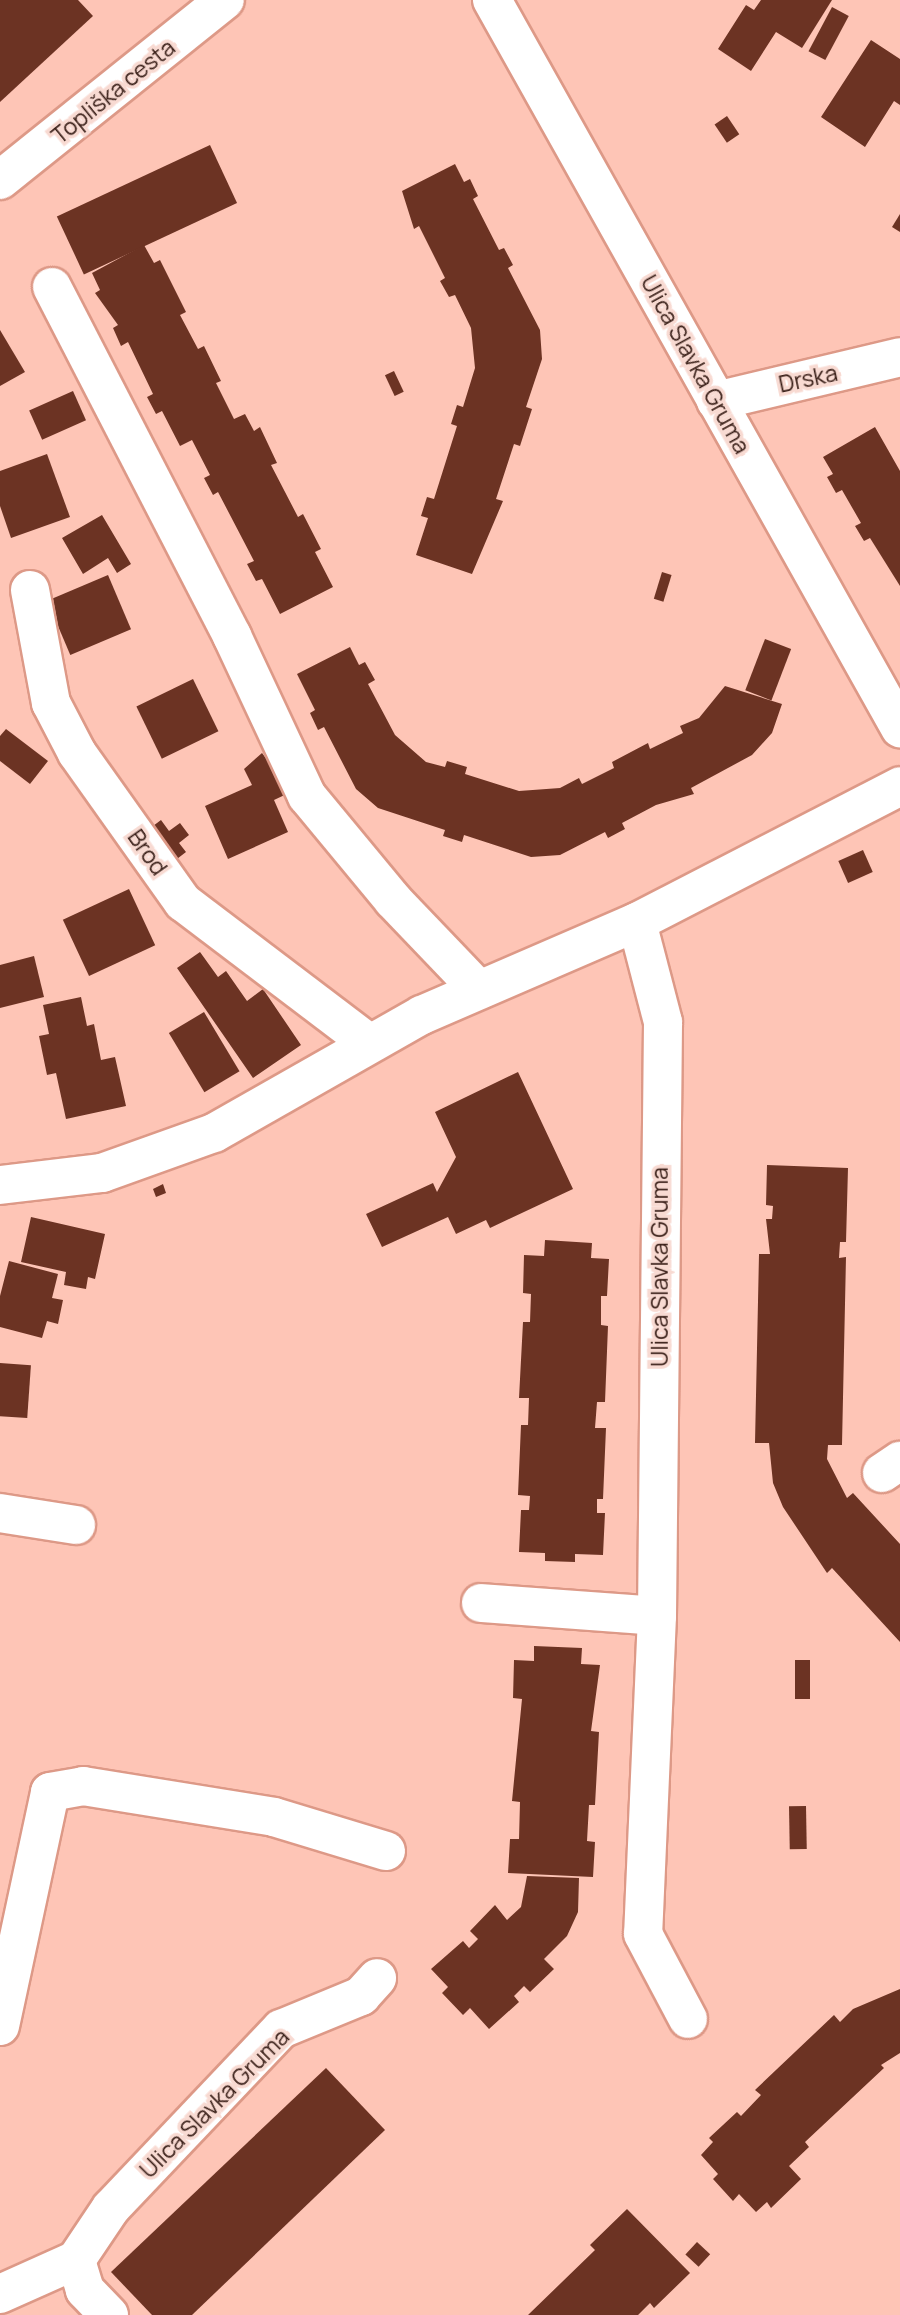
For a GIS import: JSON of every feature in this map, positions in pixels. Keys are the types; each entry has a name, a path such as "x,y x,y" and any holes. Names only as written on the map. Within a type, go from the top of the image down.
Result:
{"street":[{"name":"Topliška cesta","path":"0,180 225,0"},
{"name":"Ulica Slavka Gruma","path":"492,0 900,728"},
{"path":"52,287 232,636 307,796 393,900 479,990"},
{"name":"Drska","path":"716,401 900,357"},
{"name":"Brod","path":"30,590 51,703 77,753 183,902 369,1043"},
{"path":"0,1185 102,1173 214,1133 369,1043 479,990 637,922 900,786"},
{"name":"Ulica Slavka Gruma","path":"637,922 663,1022 657,1616 643,1934 688,2020"},
{"path":"0,1513 76,1525"},
{"path":"481,1603 657,1616"},
{"path":"0,2026 50,1792 83,1786 274,1817 386,1851"},
{"name":"Ulica Slavka Gruma","path":"76,2260 111,2208 281,2029 361,1996 377,1978"},
{"path":"0,2294 76,2260 85,2290 108,2315"}],"building":[{"path":"0,0 78,0 93,16 0,102"},
{"path":"761,0 832,0 802,48 776,32 751,71 718,49 746,5 754,10"},
{"path":"832,7 849,16 825,60 809,51"},
{"path":"871,40 900,59 900,105 894,101 865,147 821,117"},
{"path":"727,116 739,134 727,143 715,124"},
{"path":"210,145 237,203 84,274 57,216"},
{"path":"455,164 464,182 470,179 478,196 473,199 499,250 504,248 513,265 508,268 540,330 542,359 526,407 532,409 520,446 514,444 496,499 503,501 472,574 416,555 428,518 421,516 427,497 434,499 457,426 451,424 457,405 463,407 475,368 471,328 455,295 449,297 440,281 445,278 419,226 414,229 402,191"},
{"path":"900,214 900,232 892,227"},
{"path":"144,245 154,263 160,260 186,312 180,315 198,349 204,346 221,381 216,383 234,419 245,414 254,431 260,427 277,463 271,465 298,517 303,514 321,549 315,552 333,587 280,614 262,579 256,581 247,564 254,561 218,492 213,495 204,478 210,475 192,440 180,446 162,411 156,414 147,397 153,394 128,342 121,346 113,328 118,325 95,293 100,290 92,273"},
{"path":"0,330 25,372 0,386"},
{"path":"394,371 404,392 395,396 385,375"},
{"path":"73,391 86,420 42,440 29,411"},
{"path":"875,427 900,471 900,586 870,538 864,541 855,526 861,523 842,490 836,493 827,477 833,474 823,457"},
{"path":"47,454 70,517 11,538 0,506 0,471"},
{"path":"102,515 131,564 117,573 108,558 83,574 62,538"},
{"path":"662,572 672,575 663,602 654,599"},
{"path":"108,575 131,629 70,655 47,601"},
{"path":"765,639 791,649 771,700 745,690"},
{"path":"350,647 359,665 365,662 375,680 368,684 395,735 426,762 445,767 447,761 467,767 465,774 519,791 560,788 579,778 582,784 614,768 612,762 648,743 650,749 683,733 680,726 699,718 725,686 782,704 772,733 752,755 691,788 694,794 656,805 622,823 625,829 608,838 605,832 560,855 531,857 464,835 462,842 443,836 445,830 378,808 356,789 324,727 318,730 310,713 315,710 297,674"},
{"path":"193,679 218,731 162,759 136,707"},
{"path":"6,729 48,761 30,784 0,761 0,736"},
{"path":"262,753 291,792 274,800 288,832 228,859 205,806 252,785 244,769"},
{"path":"161,820 169,831 180,823 189,835 179,843 186,852 173,862 149,829"},
{"path":"863,850 873,872 848,883 838,861"},
{"path":"129,889 155,945 89,976 63,920"},
{"path":"200,952 218,977 226,971 247,1001 263,989 301,1045 253,1078 177,968"},
{"path":"34,956 44,997 0,1008 0,965"},
{"path":"81,997 87,1026 94,1024 101,1060 115,1057 126,1106 66,1119 56,1073 47,1075 39,1036 49,1034 43,1005"},
{"path":"204,1012 240,1071 204,1092 169,1033"},
{"path":"518,1072 573,1189 490,1228 486,1220 456,1234 448,1217 382,1247 366,1214 433,1183 437,1192 456,1157 435,1112"},
{"path":"767,1165 848,1168 846,1242 840,1242 839,1258 846,1257 842,1445 828,1445 827,1459 847,1498 853,1493 900,1544 900,1642 832,1568 827,1573 783,1507 773,1483 769,1443 755,1443 759,1254 770,1254 766,1219 772,1219 773,1206 766,1205"},
{"path":"163,1184 166,1193 156,1197 153,1189"},
{"path":"31,1217 105,1234 95,1279 88,1277 86,1289 64,1285 66,1272 21,1262"},
{"path":"545,1240 592,1243 591,1258 609,1259 607,1296 601,1296 601,1325 608,1326 605,1402 597,1402 595,1428 606,1428 603,1499 597,1499 597,1513 605,1513 603,1555 575,1554 575,1562 545,1561 545,1553 519,1552 521,1510 529,1510 530,1496 518,1495 521,1425 528,1425 529,1398 519,1398 523,1322 530,1322 531,1294 523,1293 524,1255 544,1256"},
{"path":"9,1261 58,1274 52,1298 63,1300 58,1324 47,1321 42,1338 0,1327 0,1296"},
{"path":"0,1363 31,1365 27,1418 0,1416"},
{"path":"534,1646 582,1648 581,1664 600,1665 591,1731 599,1732 595,1805 589,1805 587,1841 595,1842 593,1877 508,1873 510,1839 519,1839 520,1802 512,1801 522,1699 513,1698 514,1660 534,1661"},
{"path":"795,1660 810,1660 810,1699 795,1699"},
{"path":"789,1806 806,1806 807,1849 790,1849"},
{"path":"527,1876 579,1878 578,1912 567,1936 544,1959 554,1969 530,1992 524,1986 514,1996 519,2002 489,2029 470,2008 463,2015 442,1993 448,1987 431,1969 463,1941 469,1948 478,1939 470,1931 495,1905 507,1920 521,1907"},
{"path":"900,1989 900,2053 881,2065 884,2068 805,2142 809,2147 789,2166 801,2179 771,2208 767,2202 756,2212 739,2194 733,2201 713,2179 718,2174 701,2155 713,2142 709,2138 737,2112 741,2116 761,2095 755,2090 834,2015 840,2022 853,2009"},
{"path":"326,2068 385,2130 192,2315 152,2315 111,2272"},
{"path":"627,2209 690,2273 654,2308 650,2303 638,2315 528,2315 595,2250 590,2245"},
{"path":"697,2242 710,2254 699,2267 685,2254"}]}
